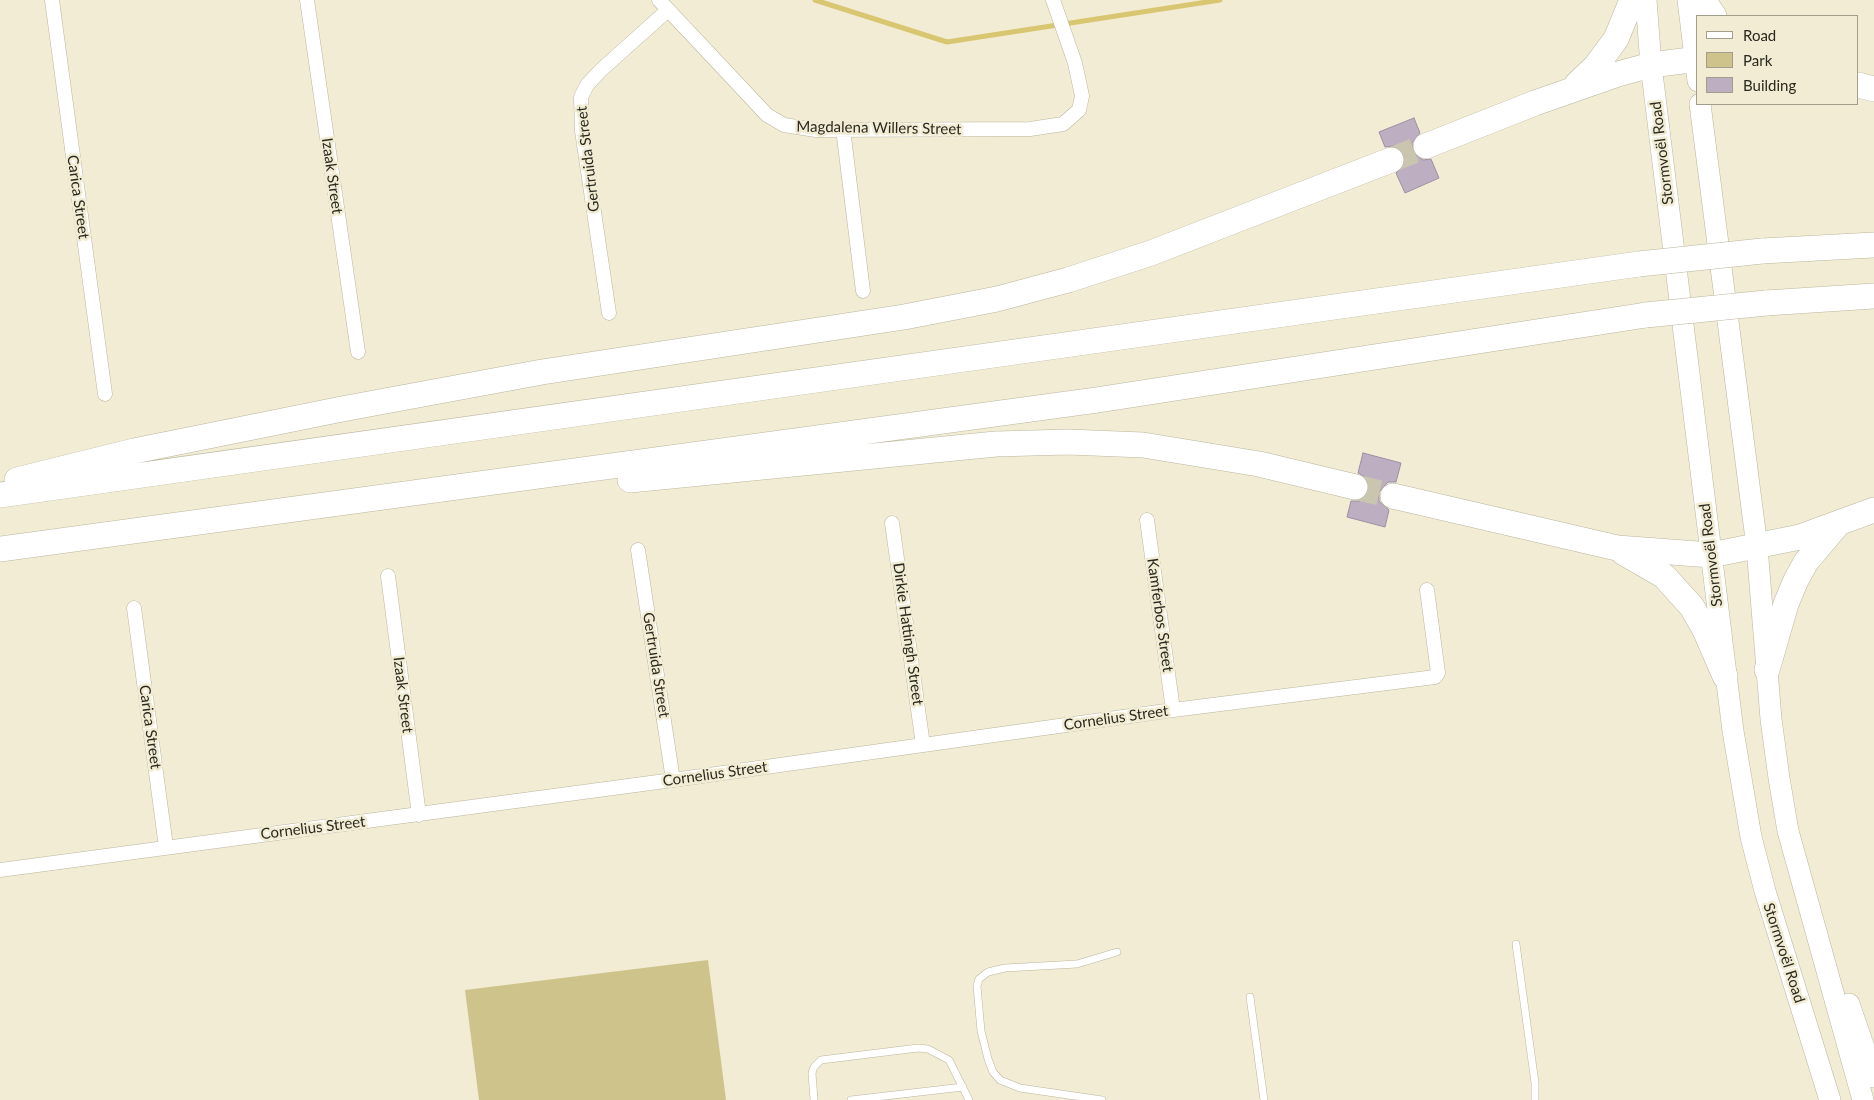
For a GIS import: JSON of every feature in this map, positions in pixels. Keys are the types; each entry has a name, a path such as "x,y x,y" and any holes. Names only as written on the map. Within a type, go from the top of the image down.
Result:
{"highway":[{"path":"1569,91 1596,66 1616,39 1632,0"},
{"path":"1703,0 1713,15"},
{"path":"1426,146 1569,91 1652,65 1696,66"},
{"path":"1859,85 1874,89"},
{"path":"0,485 40,472 342,408 542,372 904,317 997,299 1068,280 1151,253 1391,160"},
{"path":"0,495 1640,264 1762,251 1874,244"},
{"path":"0,549 1098,400 1646,315 1766,303 1874,296"},
{"path":"192,523 996,444 1068,442 1143,445 1259,464 1354,487"},
{"path":"1393,496 1617,548 1711,555 1800,538 1874,510"},
{"path":"1767,670 1796,580 1806,562 1838,524"},
{"path":"1617,548 1664,576 1676,588 1692,607 1705,630 1725,676"}],"main road":[{"name":"Stormvoël Road","path":"1646,0 1652,65 1725,676 1753,846 1781,947 1830,1100"},
{"path":"1688,0 1696,59"},
{"path":"1700,105 1757,547 1778,778 1788,831 1863,1100"},
{"path":"1819,938 1839,976 1874,1077"}],"street":[{"name":"Carica Street","path":"52,0 105,394"},
{"name":"Izaak Street","path":"307,0 358,352"},
{"name":"Magdalena Willers Street","path":"663,5 775,121 802,129 1042,128 1056,126 1070,119 1082,104 1079,75 1053,0"},
{"name":"Gertruida Street","path":"609,313 582,132 581,97 588,85 601,70 663,5"},
{"path":"842,129 863,291"},
{"name":"Kamferbos Street","path":"1147,520 1173,710"},
{"name":"Dirkie Hattingh Street","path":"892,522 923,745"},
{"name":"Gertruida Street","path":"638,550 673,780"},
{"name":"Izaak Street","path":"388,576 419,814"},
{"name":"Cornelius Street","path":"0,870 673,780 1173,710 1429,678 1437,676 1438,673 1427,590"},
{"name":"Carica Street","path":"134,608 166,847"}],"lane":[{"path":"1516,944 1535,1084 1535,1100"},
{"path":"1102,1100 1020,1088 1000,1080 993,1072 988,1059 981,1031 976,986 979,979 988,972 1005,968 1077,964 1117,952"},
{"path":"1250,997 1264,1100"},
{"path":"814,1100 812,1073 814,1067 821,1060 918,1048 928,1049 949,1060 970,1100"},
{"path":"851,1100 963,1088"}],"green space":[{"path":"708,960 726,1100 479,1100 465,990"}],"building":[{"path":"1414,118 1420,133 1412,143 1413,152 1423,160 1431,159 1439,178 1405,193 1396,173 1405,163 1404,154 1394,146 1385,147 1379,132"},
{"path":"1363,453 1401,463 1396,482 1388,482 1379,492 1379,501 1389,510 1385,527 1347,517 1351,501 1360,501 1369,491 1369,482 1358,473"}],"waterway":[{"path":"815,0 947,42 1220,0"}],"tunnel":[{"path":"1391,160 1426,146"},
{"path":"1355,487 1393,496"}]}
